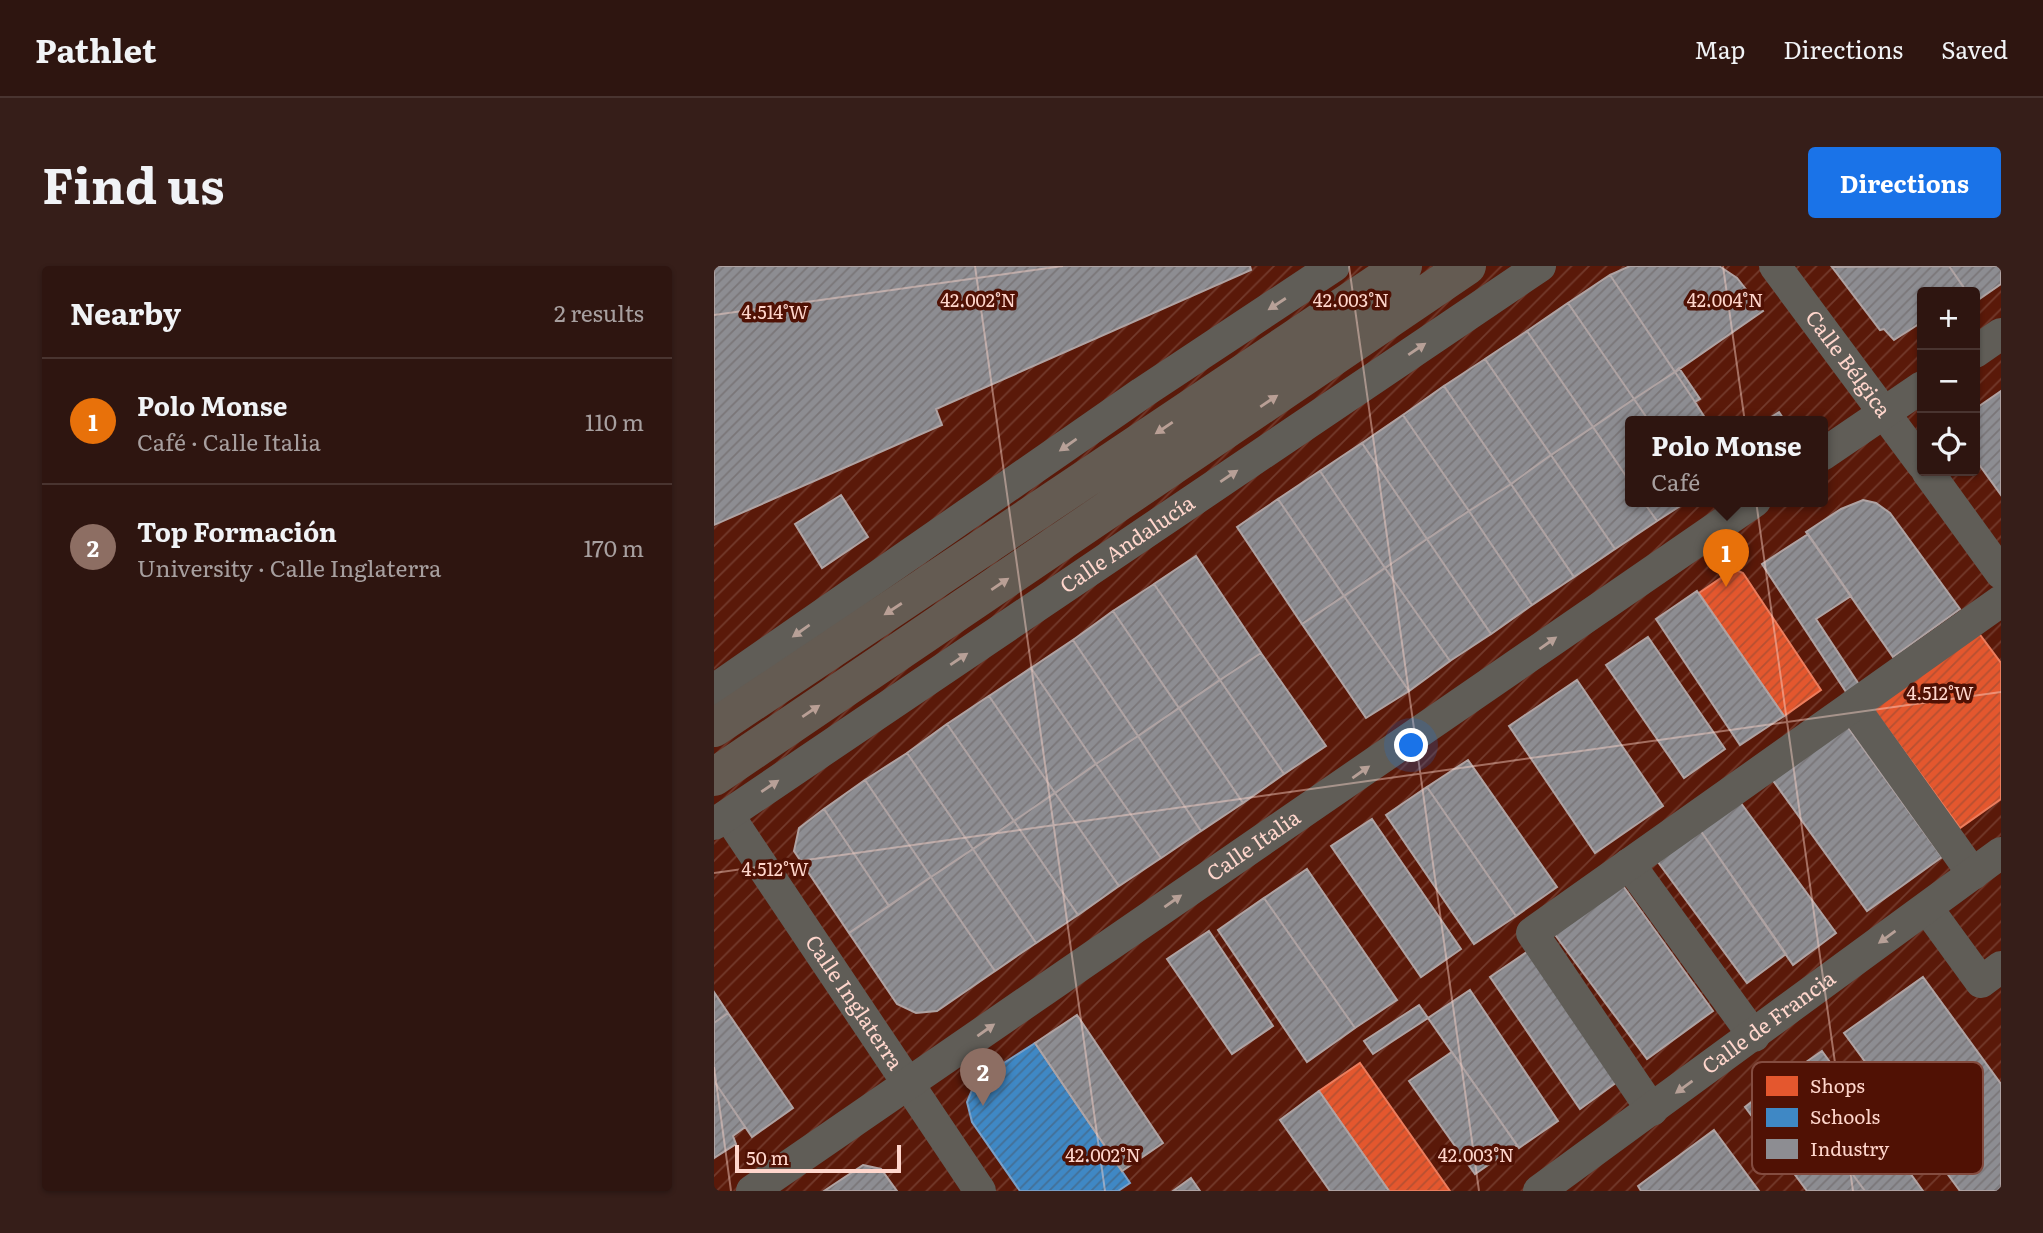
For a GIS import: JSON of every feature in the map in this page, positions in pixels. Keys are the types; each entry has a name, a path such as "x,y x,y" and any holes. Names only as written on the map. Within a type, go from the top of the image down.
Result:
{"main road":[{"path":"714,728 1403,266"},
{"name":"Calle Andalucía","path":"714,777 1467,266"}],"street":[{"path":"714,690 1153,386 1334,266"},
{"name":"Calle Andalucía","path":"721,820 1540,266"},
{"name":"Calle Bélgica","path":"1775,266 1917,457"},
{"path":"1978,350 2001,334"},
{"path":"1828,451 1917,390"},
{"path":"1931,476 2001,573"},
{"name":"Calle Italia","path":"752,1191 1746,507"},
{"path":"1652,1110 1532,933 2001,601"},
{"path":"1853,706 1973,874"},
{"name":"Calle Inglaterra","path":"721,820 911,1084 980,1191"},
{"name":"Calle de Francia","path":"1539,1191 2001,853"},
{"path":"1629,864 1754,1035"},
{"path":"1927,908 1981,982 2001,967"}],"shaded area":[{"path":"714,266 2001,266 2001,1191 714,1191"}],"building: Shops":[{"path":"1734,569 1743,573 1821,690 1784,716 1699,593"},
{"path":"1978,632 2001,663 2001,799 1960,828 1871,706"},
{"path":"1360,1063 1450,1191 1389,1191 1319,1091"}],"building: Schools":[{"path":"1035,1043 1130,1183 1118,1191 1020,1191 972,1122 967,1102 974,1085"}],"building: Industry":[{"path":"714,266 1250,266 1251,270 936,409 942,425 714,525"},
{"path":"1630,266 1719,266 1737,278 1763,311 1675,372 1610,275"},
{"path":"1949,266 1963,287 1917,287 1917,325 1894,340 1884,329 1880,330 1832,267"},
{"path":"1949,266 2001,266 2001,284 1980,299 1980,287 1964,287"},
{"path":"1610,275 1675,372 1634,399 1568,303"},
{"path":"1568,303 1634,399 1593,427 1527,331"},
{"path":"1527,331 1593,427 1551,455 1485,359"},
{"path":"1485,359 1551,455 1511,484 1444,386"},
{"path":"1679,368 1700,399 1695,402 1675,372"},
{"path":"1675,372 1704,416 1646,416 1634,399"},
{"path":"1444,386 1511,484 1469,511 1403,415"},
{"path":"2001,391 2001,495 1980,466 1980,406"},
{"path":"1634,399 1646,416 1625,416 1625,475 1593,427"},
{"path":"1403,415 1469,511 1427,539 1362,443"},
{"path":"1593,427 1625,475 1625,507 1647,507 1657,521 1615,549 1551,455"},
{"path":"1362,443 1427,539 1385,568 1320,471"},
{"path":"1551,455 1615,549 1574,577 1511,484"},
{"path":"1320,471 1385,568 1344,596 1278,499"},
{"path":"1511,484 1574,577 1532,605 1469,511"},
{"path":"841,495 868,537 822,568 795,524"},
{"path":"1278,499 1344,596 1302,624 1237,527"},
{"path":"1863,500 1876,503 1890,513 1960,609 1893,657 1806,532 1841,509"},
{"path":"1647,507 1679,507 1657,521"},
{"path":"1469,511 1532,605 1491,634 1427,539"},
{"path":"1808,534 1851,596 1816,619 1864,692 1852,701 1762,564"},
{"path":"1427,539 1491,634 1450,661 1385,568"},
{"path":"1196,556 1261,653 1220,680 1154,584"},
{"path":"1385,568 1450,661 1409,691 1344,596"},
{"path":"1154,584 1220,680 1179,708 1113,611"},
{"path":"1697,591 1784,716 1740,745 1656,619"},
{"path":"1344,596 1409,691 1366,718 1302,624"},
{"path":"1113,611 1179,708 1138,736 1073,640"},
{"path":"1648,637 1725,749 1684,778 1606,665"},
{"path":"1073,640 1138,736 1096,764 1031,668"},
{"path":"1261,653 1326,746 1284,774 1220,680"},
{"path":"1031,668 1096,764 1055,793 989,696"},
{"path":"1220,680 1284,774 1243,803 1179,708"},
{"path":"1577,680 1663,806 1595,853 1509,726"},
{"path":"989,696 1055,793 1014,821 947,724"},
{"path":"1179,708 1243,803 1201,831 1138,736"},
{"path":"1844,722 1942,857 1867,911 1769,775"},
{"path":"947,724 1014,821 973,849 907,753"},
{"path":"1138,736 1201,831 1161,858 1096,764"},
{"path":"907,753 973,849 931,877 865,780"},
{"path":"1468,760 1557,887 1516,916 1427,787"},
{"path":"1096,764 1161,858 1119,886 1055,793"},
{"path":"865,780 931,877 889,906 824,809"},
{"path":"1427,787 1516,916 1474,944 1386,815"},
{"path":"1055,793 1119,886 1078,915 1014,821"},
{"path":"1738,799 1836,933 1793,965 1698,827"},
{"path":"824,809 889,906 849,933 794,851 799,828"},
{"path":"1372,819 1461,949 1421,977 1331,846"},
{"path":"1014,821 1078,915 1036,943 973,849"},
{"path":"1698,827 1786,954 1747,983 1655,858"},
{"path":"973,849 1036,943 995,971 931,877"},
{"path":"1307,869 1397,1000 1355,1028 1264,898"},
{"path":"931,877 995,971 937,1011 916,1013 897,1004 849,933"},
{"path":"1621,883 1713,1011 1647,1059 1553,932"},
{"path":"1264,898 1355,1028 1307,1062 1218,930"},
{"path":"1209,931 1273,1026 1232,1054 1167,959"},
{"path":"1528,951 1617,1082 1580,1109 1490,977"},
{"path":"1923,977 2001,1084 2001,1191 1960,1191 1948,1174 1983,1174 1983,1062 1865,1062 1844,1033"},
{"path":"1470,990 1558,1121 1519,1148 1428,1018"},
{"path":"714,992 728,1013 714,1023"},
{"path":"1419,1005 1428,1018 1373,1054 1364,1041"},
{"path":"728,1013 793,1108 752,1137 714,1081 714,1023"},
{"path":"1077,1015 1163,1143 1122,1171 1035,1043"},
{"path":"1822,1051 1830,1062 1806,1062"},
{"path":"1452,1052 1517,1145 1475,1174 1409,1081"},
{"path":"714,1081 745,1127 733,1136 736,1144 714,1158"},
{"path":"1319,1091 1389,1191 1330,1191 1280,1120"},
{"path":"1752,1102 1752,1116 1745,1107"},
{"path":"1714,1130 1759,1191 1641,1191 1638,1186"},
{"path":"863,1165 881,1169 897,1191 824,1191"},
{"path":"1794,1174 1852,1174 1865,1191 1807,1191"},
{"path":"1852,1174 1911,1174 1923,1191 1865,1191"},
{"path":"1191,1178 1200,1191 1173,1191"}],"place":[{"name":"Polo Monse","path":"1726,587"},
{"name":"Top Formación","path":"983,1106"}]}
